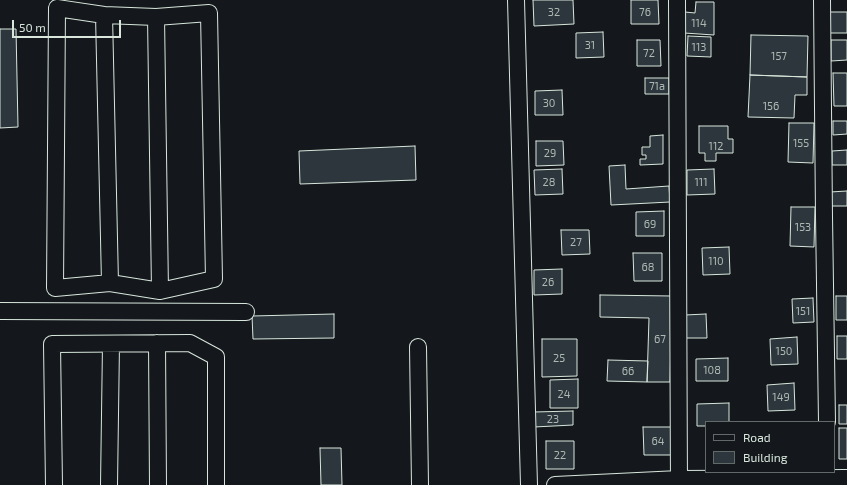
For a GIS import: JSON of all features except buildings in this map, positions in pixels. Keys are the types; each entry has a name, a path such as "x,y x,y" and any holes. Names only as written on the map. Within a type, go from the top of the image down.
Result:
{"street":[{"path":"516,0 529,485"},
{"path":"676,0 679,482"},
{"path":"822,0 827,421"},
{"path":"55,4 104,15 156,17 209,13 214,279 160,291 110,283 55,288 55,4"},
{"path":"104,15 110,283"},
{"path":"156,17 160,291"},
{"path":"0,311 246,312"},
{"path":"157,343 158,485"},
{"path":"54,485 52,344 190,343 216,357 216,485"},
{"path":"109,485 111,344"},
{"path":"418,347 420,485"},
{"path":"555,485 847,478"}]}
